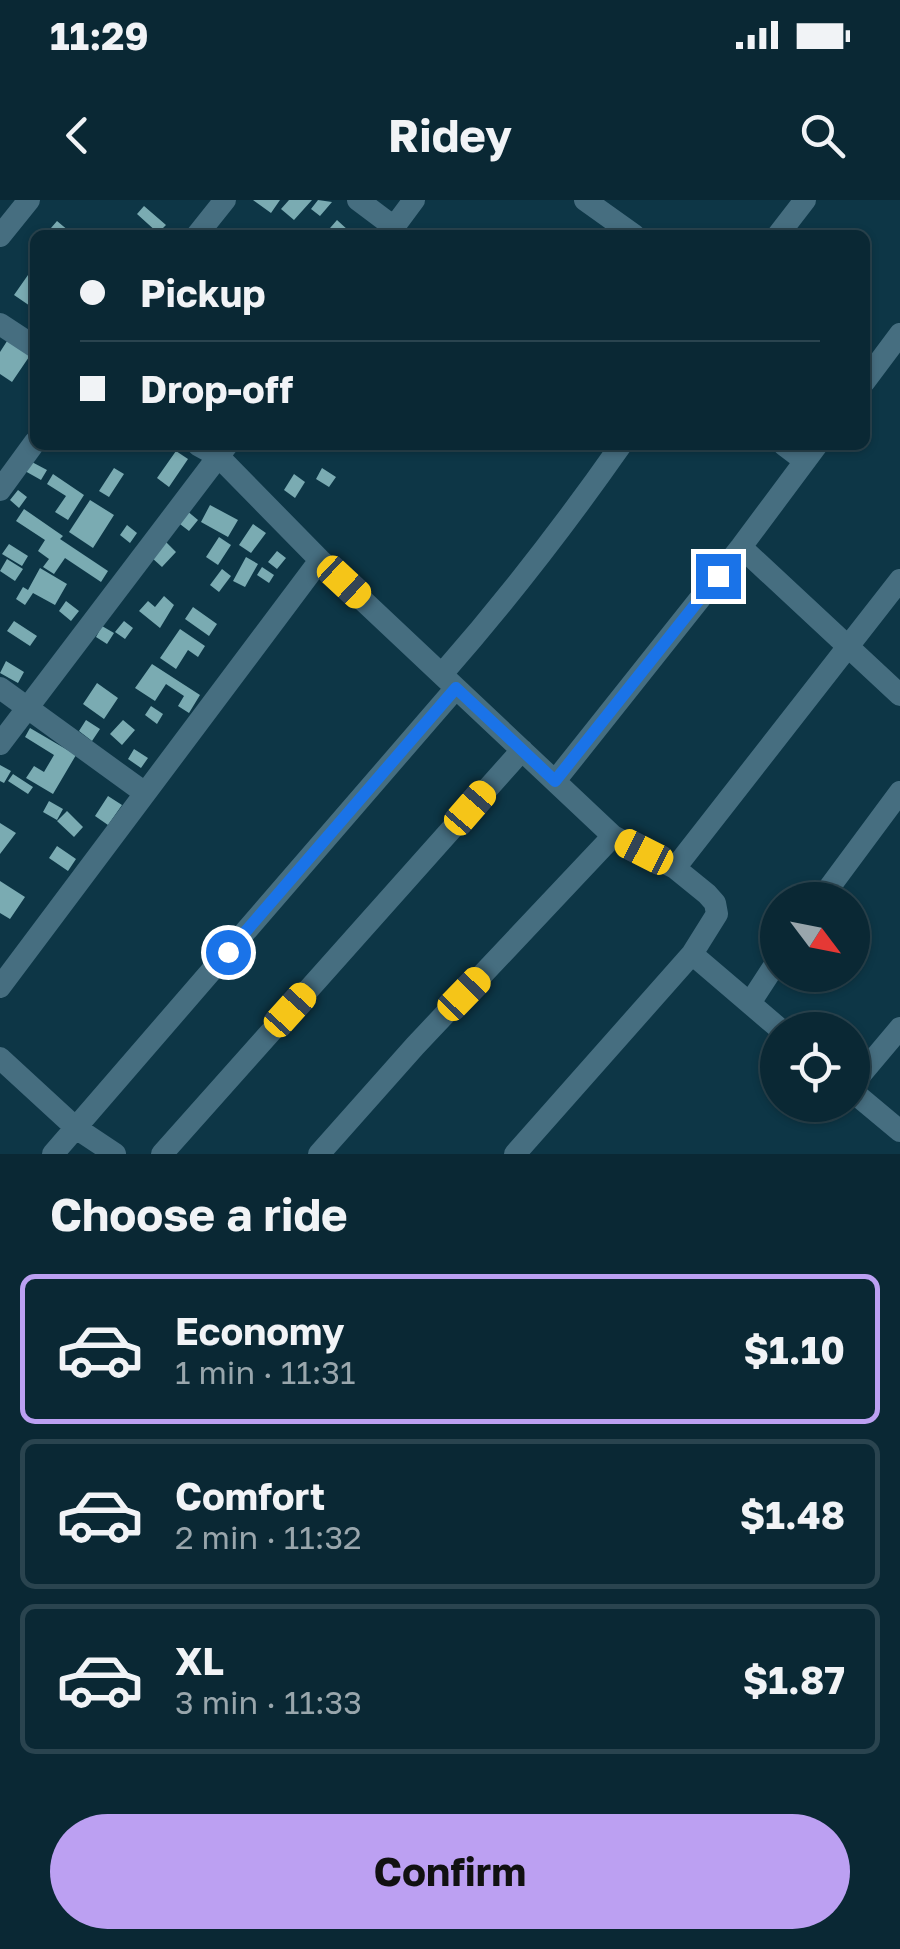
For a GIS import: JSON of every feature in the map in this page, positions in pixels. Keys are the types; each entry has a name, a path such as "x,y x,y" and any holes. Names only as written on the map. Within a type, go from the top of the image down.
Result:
{"street":[{"path":"0,236 29,200"},
{"path":"201,230 225,200"},
{"path":"358,200 390,230"},
{"path":"392,230 414,200"},
{"path":"585,200 627,230"},
{"path":"782,230 805,200"},
{"path":"0,324 30,344"},
{"path":"870,374 899,336"},
{"path":"0,490 30,449"},
{"path":"0,744 213,450"},
{"path":"215,450 320,560 613,836 675,868 714,903 717,914 712,926 692,954 515,1154"},
{"path":"54,1154 449,681 617,450"},
{"path":"555,781 811,453"},
{"path":"741,547 900,695"},
{"path":"0,987 320,560"},
{"path":"675,868 900,580"},
{"path":"0,688 144,793"},
{"path":"162,1154 522,750"},
{"path":"833,882 900,792"},
{"path":"318,1154 613,836"},
{"path":"692,954 760,1012"},
{"path":"750,1003 760,988"},
{"path":"870,1066 900,1028"},
{"path":"0,1058 76,1128 115,1154"},
{"path":"870,1104 900,1131"}],"building":[{"path":"253,200 280,200 271,213"},
{"path":"289,200 312,200 294,220 281,209"},
{"path":"318,200 332,202 320,216 311,209"},
{"path":"144,206 166,225 155,230 137,214"},
{"path":"337,220 348,230 328,230"},
{"path":"57,221 68,230 49,230"},
{"path":"30,272 30,306 14,295"},
{"path":"9,338 30,353 12,382 0,374 0,352"},
{"path":"176,451 188,459 169,487 157,478"},
{"path":"30,461 47,470 41,480 25,471"},
{"path":"114,468 124,474 109,497 99,491"},
{"path":"322,468 336,477 329,487 316,479"},
{"path":"53,474 84,495 68,520 55,512 66,496 47,484"},
{"path":"294,474 305,482 295,498 284,490"},
{"path":"18,490 27,497 19,508 10,500"},
{"path":"90,500 114,515 93,548 69,532"},
{"path":"210,505 238,520 228,537 201,522"},
{"path":"24,509 108,571 101,582 65,558 54,574 43,567 49,559 38,551 45,540 16,521"},
{"path":"186,510 198,520 189,531 176,521"},
{"path":"253,524 266,533 251,553 239,545"},
{"path":"127,525 137,533 130,543 120,535"},
{"path":"219,537 231,545 218,565 206,557"},
{"path":"166,542 176,552 162,567 151,557"},
{"path":"9,544 28,556 22,566 2,554"},
{"path":"277,551 286,558 277,569 268,562"},
{"path":"246,557 258,564 245,587 233,581"},
{"path":"7,559 23,569 15,581 0,571"},
{"path":"262,567 274,575 269,583 257,575"},
{"path":"40,568 67,584 55,605 33,593 25,605 16,599 23,587 28,590"},
{"path":"222,569 231,576 219,592 210,585"},
{"path":"164,596 174,605 160,628 139,611 148,601 155,607"},
{"path":"66,601 79,611 71,621 59,611"},
{"path":"193,607 217,624 209,636 185,619"},
{"path":"14,621 37,636 30,646 7,631"},
{"path":"124,621 133,628 125,639 115,632"},
{"path":"102,626 114,633 107,644 96,637"},
{"path":"180,629 205,646 198,657 188,650 176,669 160,658"},
{"path":"6,661 24,672 18,683 0,673"},
{"path":"152,664 200,695 189,713 178,706 184,696 166,684 155,701 135,688"},
{"path":"97,683 118,698 104,719 83,704"},
{"path":"151,706 163,714 157,724 145,715"},
{"path":"86,720 100,729 92,741 79,731"},
{"path":"123,720 135,730 122,745 110,734"},
{"path":"30,728 76,755 53,794 26,778 34,766 44,772 54,755 25,737"},
{"path":"134,749 148,758 141,768 128,759"},
{"path":"0,765 11,771 4,783 0,781"},
{"path":"13,774 33,787 28,794 8,781"},
{"path":"108,796 122,805 108,825 95,816"},
{"path":"49,801 63,809 57,820 43,812"},
{"path":"67,811 83,827 74,837 57,821"},
{"path":"0,823 16,833 0,854"},
{"path":"57,846 76,859 68,871 49,858"},
{"path":"0,881 25,897 10,919 0,913"}],"route":[{"path":"228,952 456,688 555,781 718,576"}]}
